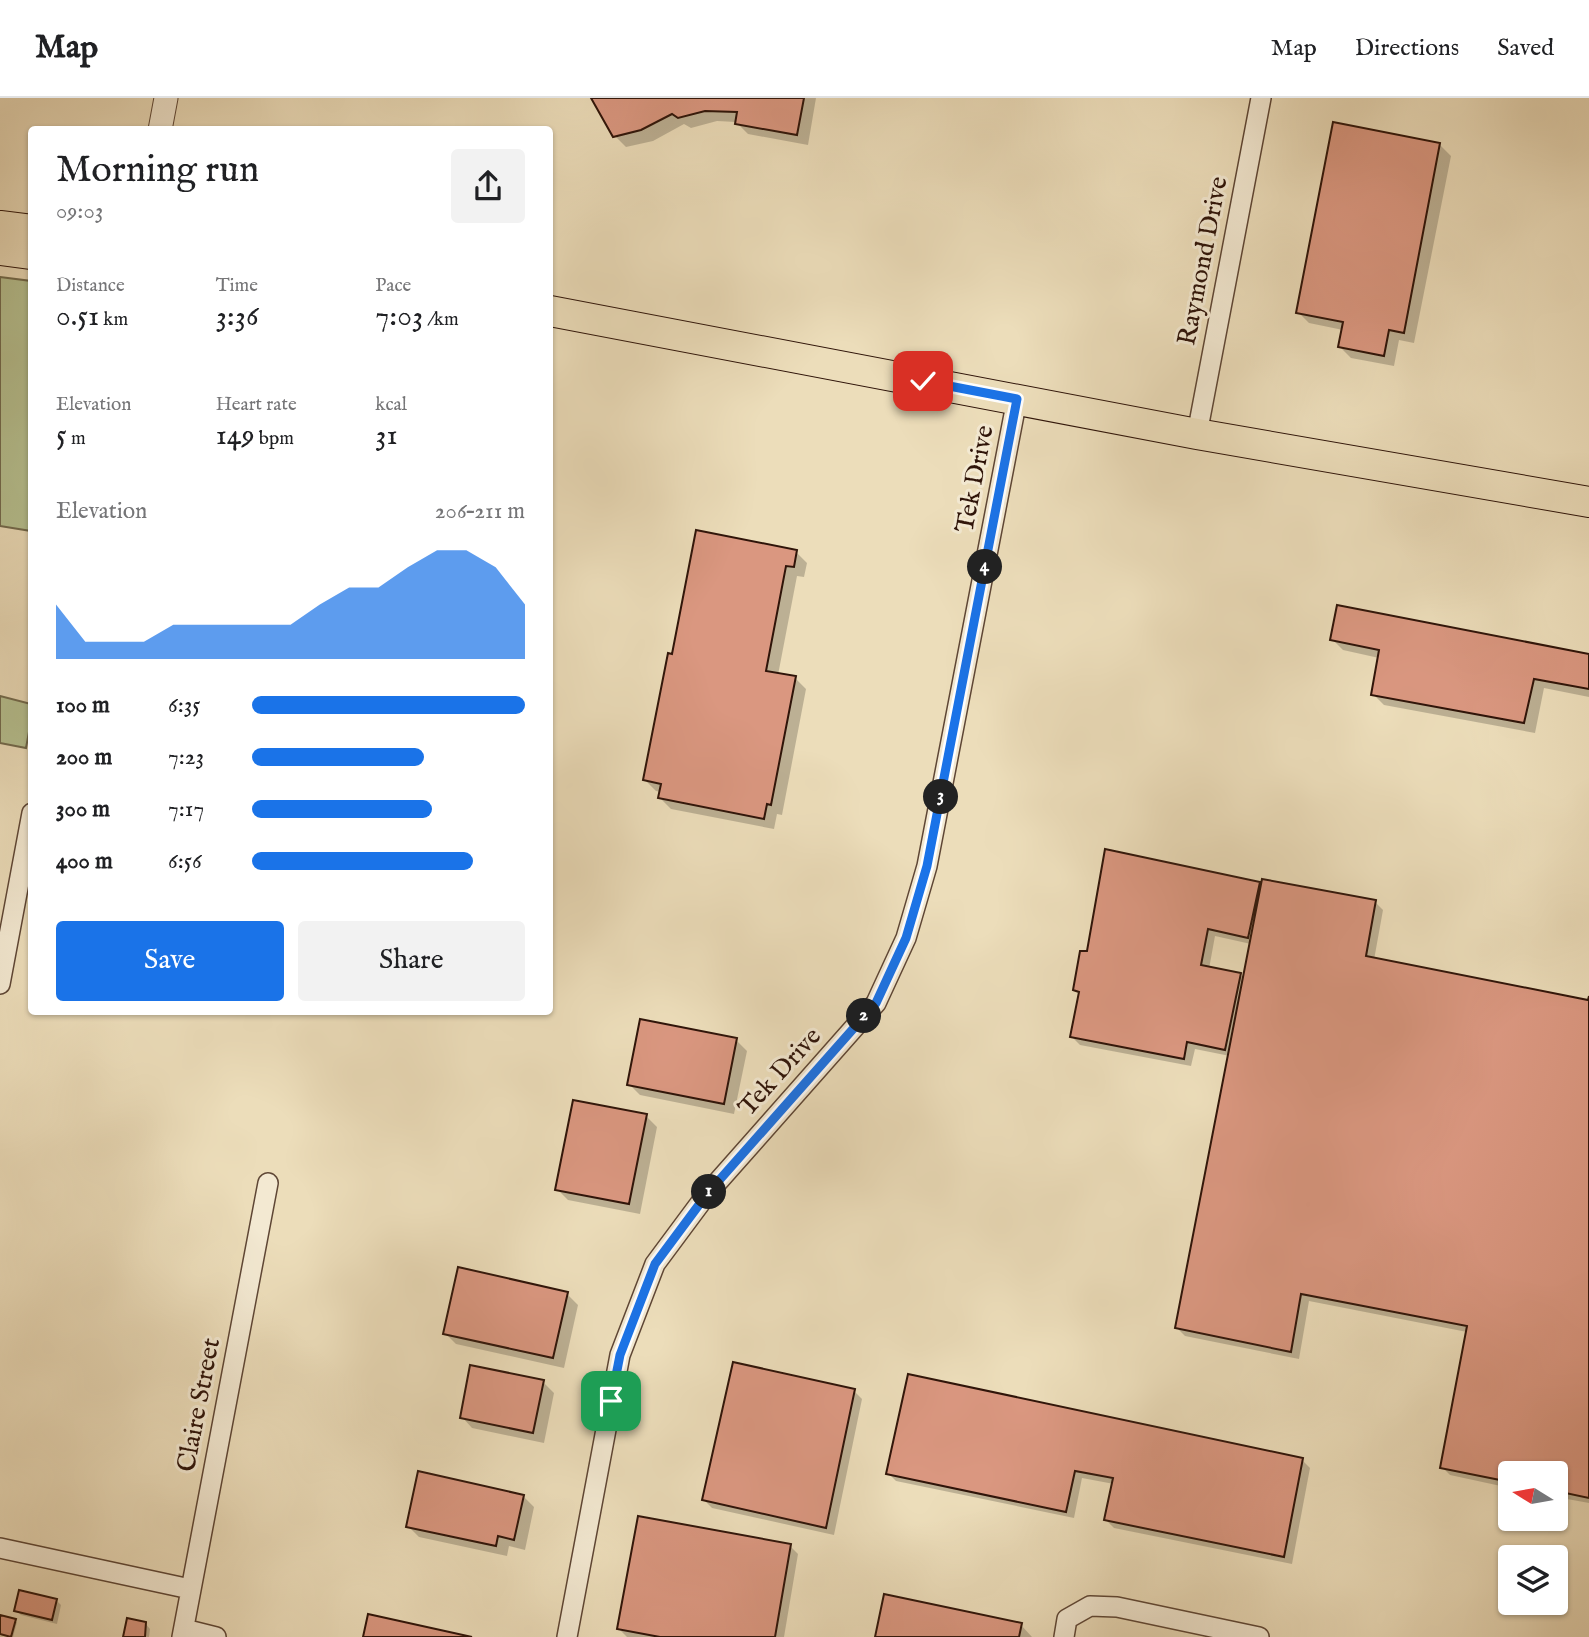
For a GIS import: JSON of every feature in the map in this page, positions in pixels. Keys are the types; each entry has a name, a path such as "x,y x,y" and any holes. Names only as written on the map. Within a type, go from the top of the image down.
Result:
{"main road":[{"path":"0,226 28,230"},
{"path":"0,250 28,254"},
{"path":"553,311 1197,434 1589,502"}],"street":[{"path":"161,126 166,98"},
{"name":"Raymond Drive","path":"1197,434 1261,98"},
{"name":"Tek Drive","path":"567,1637 620,1355 655,1264 707,1194 876,1003 906,938 927,866 1017,399"},
{"path":"0,984 6,921 28,830"},
{"name":"Claire Street","path":"183,1633 268,1183"},
{"path":"0,1548 190,1589"},
{"path":"1066,1628 1090,1606 1117,1607 1259,1637"},
{"path":"183,1633 216,1637"}],"green space":[{"path":"0,277 28,281 28,531 0,526"},
{"path":"0,696 28,703 26,748 0,743"}],"building":[{"path":"591,98 804,98 797,135 735,124 737,112 705,111 678,118 672,114 641,130 613,137"},
{"path":"1333,122 1440,143 1404,333 1389,330 1384,356 1338,347 1343,322 1296,313"},
{"path":"696,530 797,550 794,567 786,566 766,671 796,676 771,805 767,804 764,819 658,798 661,784 643,780 668,653 672,654"},
{"path":"1337,605 1589,654 1589,689 1534,679 1524,723 1371,695 1379,650 1330,640"},
{"path":"1105,849 1260,882 1248,938 1208,929 1201,965 1241,973 1225,1050 1187,1042 1184,1059 1070,1037 1079,992 1073,990 1080,951 1087,951"},
{"path":"1262,879 1376,900 1366,956 1588,1000 1589,996 1589,1498 1568,1494 1568,1461 1498,1461 1498,1480 1440,1468 1467,1326 1301,1294 1291,1352 1175,1328"},
{"path":"640,1019 737,1038 724,1104 627,1085"},
{"path":"573,1100 647,1114 629,1204 555,1190"},
{"path":"458,1267 568,1292 553,1358 443,1334"},
{"path":"733,1362 855,1389 826,1528 702,1500"},
{"path":"470,1365 544,1380 533,1433 460,1418"},
{"path":"908,1374 1303,1458 1284,1557 1104,1520 1113,1478 1075,1471 1066,1512 886,1474"},
{"path":"418,1471 524,1495 514,1540 498,1536 496,1546 406,1527"},
{"path":"638,1516 791,1544 775,1637 660,1637 617,1629"},
{"path":"19,1590 57,1599 52,1620 14,1611"},
{"path":"884,1594 1022,1623 1019,1637 875,1637"},
{"path":"368,1614 472,1637 363,1637"},
{"path":"0,1615 16,1619 11,1637 0,1634"},
{"path":"127,1618 146,1622 145,1637 123,1637"}],"route":[{"path":"611,1401 620,1355 655,1264 707,1194 876,1003 906,938 927,866 1017,399 923,381"}]}
